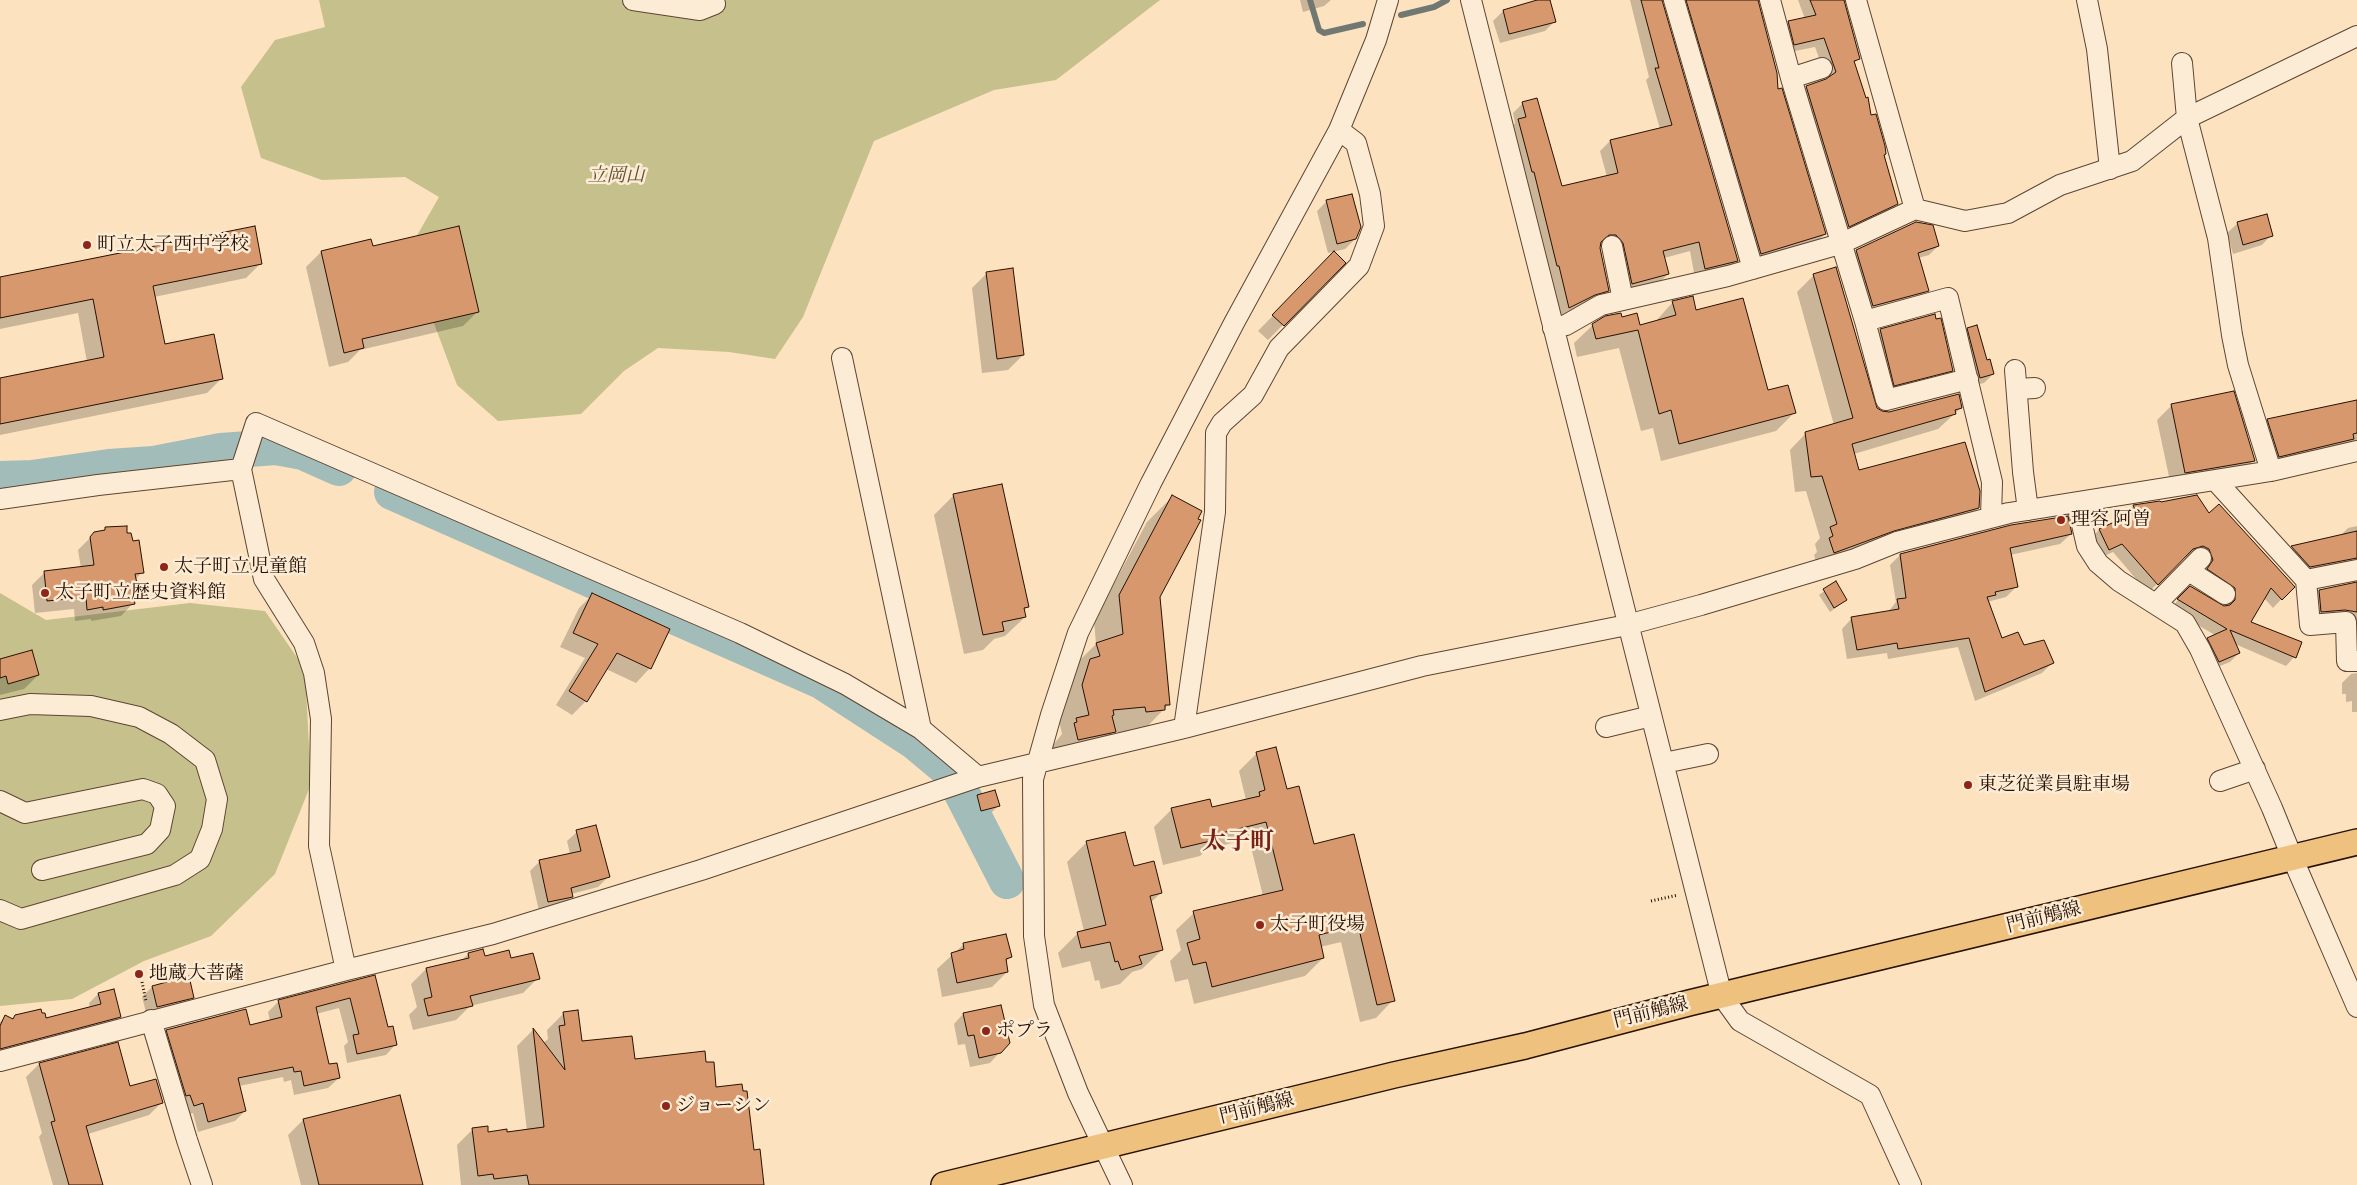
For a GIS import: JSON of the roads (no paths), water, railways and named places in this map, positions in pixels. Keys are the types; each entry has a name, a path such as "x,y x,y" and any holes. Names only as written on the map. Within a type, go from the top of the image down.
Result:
{"main road":[{"name":"門前鵤線","path":"944,1185 1394,1075 1525,1046 1722,996 2357,842"}],"street":[{"path":"633,0 700,10 715,4 714,0"},
{"path":"1122,1185 1078,1093 1044,1005 1034,936 1033,779 1050,715 1078,633 1170,447 1339,130 1376,40 1388,0"},
{"path":"1471,0 1722,996 1740,1022 1870,1095 1910,1185"},
{"path":"1674,0 1753,269"},
{"path":"1770,0 1840,244 1865,321 1886,400 1968,379"},
{"path":"1856,0 1916,209"},
{"path":"2087,0 2097,49 2110,168"},
{"path":"1554,328 1566,325 1601,305 1753,269 1840,244 1916,209 1965,221 2008,213 2060,185 2132,161 2187,118 2357,36"},
{"path":"2182,63 2187,118 2218,238 2238,365 2271,471"},
{"path":"1791,78 1822,68"},
{"path":"1184,728 1215,512 1216,433 1222,422 1253,395 1279,348 1359,266 1374,226 1370,194 1356,143 1339,130"},
{"path":"1612,246 1623,300"},
{"path":"1865,321 1948,298 1992,482 1991,518"},
{"path":"842,358 921,729"},
{"path":"2022,382 2023,472 2028,510"},
{"path":"346,970 319,846 321,719 314,673 304,643 264,579 241,469 256,423 740,633 845,684 921,729 965,782"},
{"path":"0,1061 151,1020 492,934 585,907 965,782 1184,728 1422,666 1627,625 1701,606 1855,558 1897,542 1991,518 2028,510 2271,471 2357,451"},
{"path":"0,499 98,485 241,469"},
{"path":"2214,480 2306,580 2310,625 2346,622 2347,661 2357,661"},
{"path":"2077,503 2087,546 2098,563 2119,581 2185,623 2200,649 2255,770 2357,1007"},
{"path":"2156,604 2195,564 2225,594"},
{"path":"2306,580 2357,570"},
{"path":"0,710 30,704 91,706 139,717 172,734 205,760 218,799 212,829 200,859 175,875 21,919 0,910"},
{"path":"1606,727 1651,716"},
{"path":"1664,763 1708,754"},
{"path":"2220,781 2255,770"},
{"path":"0,801 25,813 143,789 157,794 166,806 160,830 148,844 42,870"},
{"path":"151,1020 202,1185"}],"waterway":[{"path":"1310,0 1319,30 1324,33 1363,24"},
{"path":"1401,15 1434,7 1447,0"},
{"path":"0,479 32,478 109,467 154,464 221,451 276,447 303,452 339,468"},
{"path":"392,492 821,681 915,742 951,772 1007,881"}],"place":[{"name":"町立太子西中学校","path":"87,245"},
{"name":"理容 阿曽","path":"2061,520"},
{"name":"太子町立児童館","path":"164,567"},
{"name":"太子町立歴史資料館","path":"45,593"},
{"name":"東芝従業員駐車場","path":"1968,785"},
{"name":"太子町役場","path":"1260,925"},
{"name":"地蔵大菩薩","path":"139,974"},
{"name":"ポプラ","path":"986,1031"},
{"name":"ジョーシン","path":"666,1106"}],"district":[{"name":"太子町","path":"1238,843"}],"park label":[{"name":"立岡山","path":"616,176"}]}
